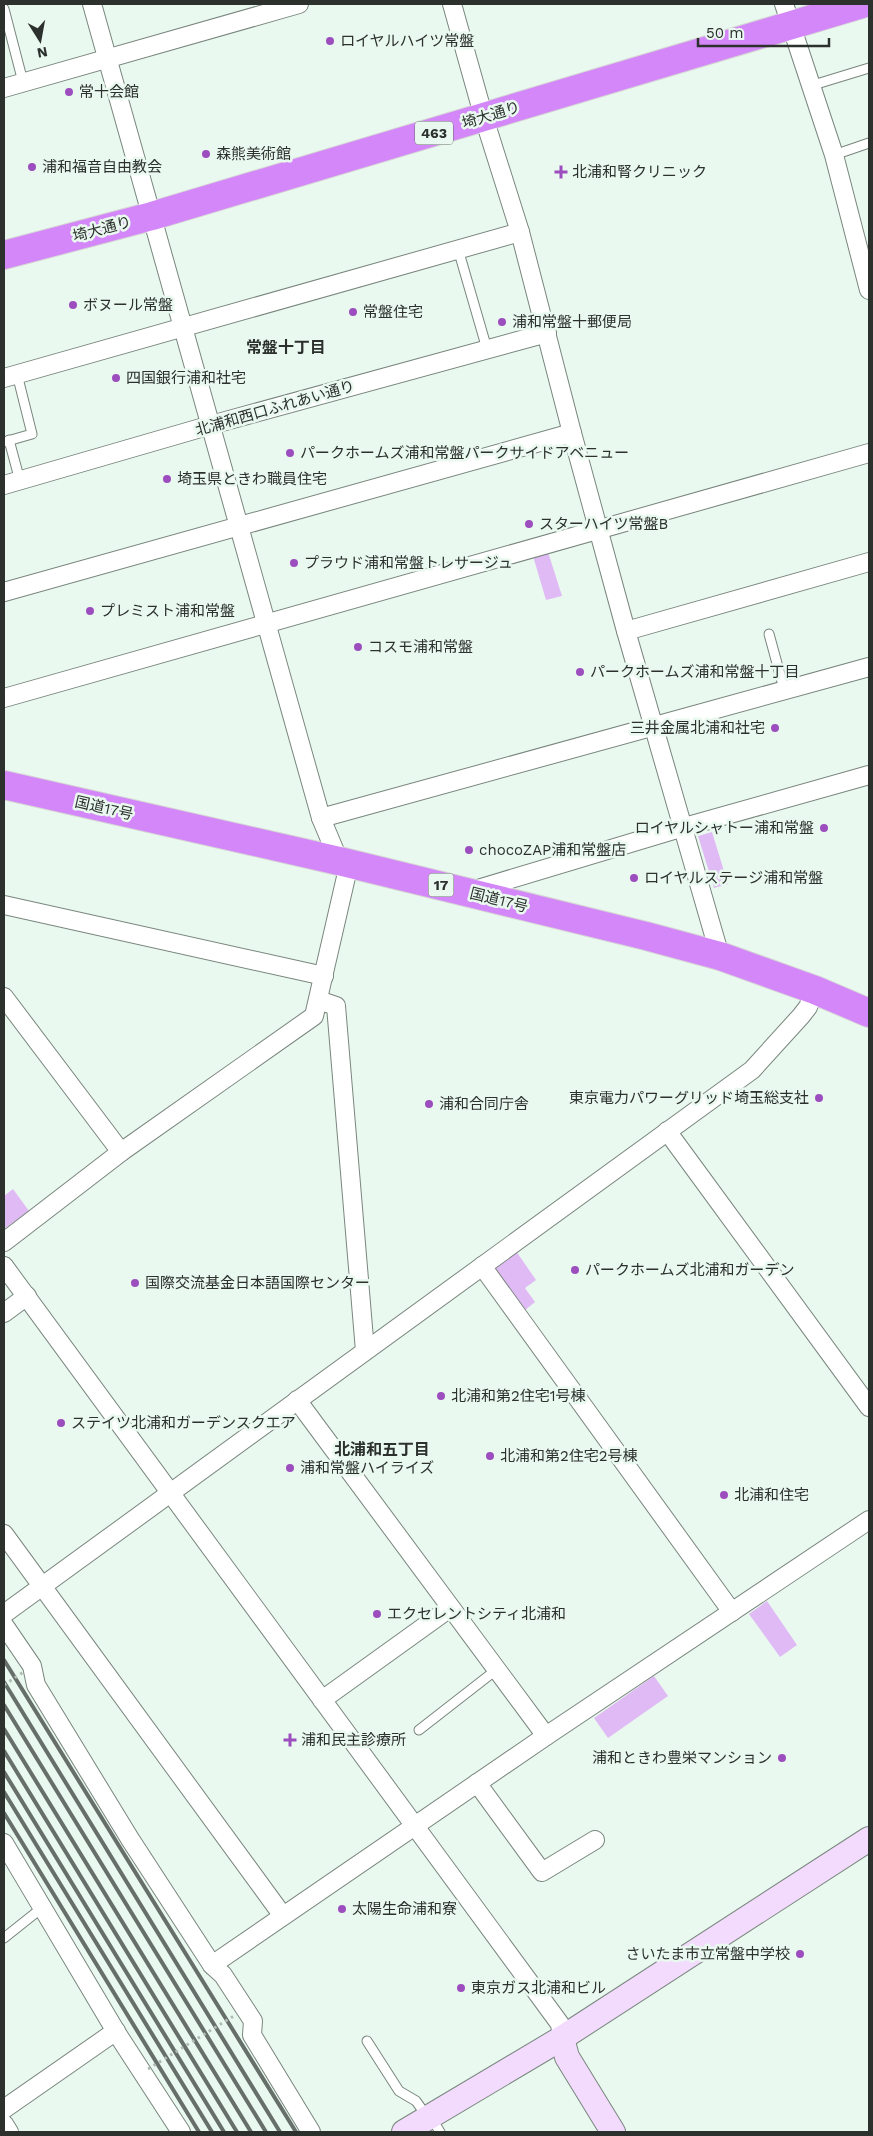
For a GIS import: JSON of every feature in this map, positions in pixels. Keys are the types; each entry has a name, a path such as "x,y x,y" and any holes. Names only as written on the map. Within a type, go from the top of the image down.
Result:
{"highway":[{"name":"埼大通り","path":"4,255 152,216 484,118 788,15 862,4"},
{"name":"国道17号","path":"4,785 344,862 720,956 815,990 869,1013"}],"street":[{"path":"4,1242 120,1152 314,1016 324,976 344,862 321,818 92,4"},
{"path":"4,88 299,4"},
{"path":"452,4 484,118 520,232 626,631 720,956"},
{"path":"788,15 864,244 869,290"},
{"path":"10,376 520,232"},
{"name":"北浦和西口ふれあい通り","path":"12,483 211,425 547,333"},
{"path":"4,592 572,433"},
{"path":"4,698 869,453"},
{"path":"626,631 869,562"},
{"path":"321,818 869,666"},
{"path":"469,892 684,827 869,775"},
{"path":"4,905 324,976"},
{"path":"4,1614 752,1070 801,1016 808,1007 815,990"},
{"path":"4,997 120,1152"},
{"path":"318,1000 336,1006 365,1351"},
{"path":"667,1131 869,1407"},
{"path":"4,1266 560,2024 568,2057 614,2132"},
{"path":"482,1266 732,1612"},
{"path":"4,1313 27,1296"},
{"path":"297,1400 546,1736"},
{"path":"212,1965 416,1827 546,1736 869,1520"},
{"path":"4,1534 283,1916"},
{"path":"322,1700 450,1608"},
{"path":"4,1625 32,1666 36,1685 110,1806 212,1965 223,1975 253,2022 252,2035 311,2132"},
{"path":"477,1784 542,1872 595,1840"},
{"path":"404,2132 433,2122 869,1839"},
{"path":"4,1844 116,2031 181,2132"},
{"path":"4,2109 116,2031"},
{"path":"4,2124 9,2132"}],"lane":[{"path":"4,9 23,82"},
{"path":"810,86 869,68"},
{"path":"834,154 869,143"},
{"path":"458,249 487,349"},
{"path":"10,376 32,434 6,441 12,483"},
{"path":"769,634 784,689"},
{"path":"420,1730 496,1670"},
{"path":"4,1938 43,1907"},
{"path":"367,2041 399,2091 416,2101 433,2122"}],"path":[{"path":"4,1684 25,1671"},
{"path":"148,2069 237,2014"}],"shaded area":[{"path":"548,552 562,596 546,600 533,556"},
{"path":"712,832 728,884 714,888 698,836"},
{"path":"13,1189 29,1211 4,1229 4,1196"},
{"path":"516,1251 536,1280 525,1288 535,1302 524,1311 495,1273 496,1264"},
{"path":"767,1601 797,1645 780,1657 749,1614"},
{"path":"654,1676 668,1696 608,1738 594,1718"}],"railway":[{"path":"4,1660 296,2132"},
{"path":"4,1682 280,2132"},
{"path":"4,1705 266,2132"},
{"path":"4,1729 251,2132"},
{"path":"4,1751 237,2132"},
{"path":"4,1772 224,2132"},
{"path":"4,1792 212,2132"},
{"path":"4,1813 199,2132"}],"place":[{"name":"ロイヤルハイツ常盤","path":"330,41"},
{"name":"常十会館","path":"69,92"},
{"name":"森熊美術館","path":"206,154"},
{"name":"浦和福音自由教会","path":"32,167"},
{"name":"北浦和腎クリニック","path":"561,172"},
{"name":"ボヌール常盤","path":"73,305"},
{"name":"常盤住宅","path":"353,312"},
{"name":"浦和常盤十郵便局","path":"502,322"},
{"name":"四国銀行浦和社宅","path":"116,378"},
{"name":"パークホームズ浦和常盤パークサイドアベニュー","path":"290,453"},
{"name":"埼玉県ときわ職員住宅","path":"167,479"},
{"name":"スターハイツ常盤B","path":"529,524"},
{"name":"プラウド浦和常盤トレサージュ","path":"294,563"},
{"name":"プレミスト浦和常盤","path":"90,611"},
{"name":"コスモ浦和常盤","path":"358,647"},
{"name":"パークホームズ浦和常盤十丁目","path":"580,672"},
{"name":"三井金属北浦和社宅","path":"775,728"},
{"name":"ロイヤルシャトー浦和常盤","path":"824,828"},
{"name":"chocoZAP浦和常盤店","path":"469,850"},
{"name":"ロイヤルステージ浦和常盤","path":"634,878"},
{"name":"東京電力パワーグリッド埼玉総支社","path":"819,1098"},
{"name":"浦和合同庁舎","path":"429,1104"},
{"name":"パークホームズ北浦和ガーデン","path":"575,1270"},
{"name":"国際交流基金日本語国際センター","path":"135,1283"},
{"name":"北浦和第2住宅1号棟","path":"441,1396"},
{"name":"ステイツ北浦和ガーデンスクエア","path":"61,1423"},
{"name":"北浦和第2住宅2号棟","path":"490,1456"},
{"name":"浦和常盤ハイライズ","path":"290,1468"},
{"name":"北浦和住宅","path":"724,1495"},
{"name":"エクセレントシティ北浦和","path":"377,1614"},
{"name":"浦和民主診療所","path":"290,1740"},
{"name":"浦和ときわ豊栄マンション","path":"782,1758"},
{"name":"太陽生命浦和寮","path":"342,1909"},
{"name":"さいたま市立常盤中学校","path":"800,1954"},
{"name":"東京ガス北浦和ビル","path":"461,1988"}],"district":[{"name":"常盤十丁目","path":"286,347"},
{"name":"北浦和五丁目","path":"382,1449"}]}
